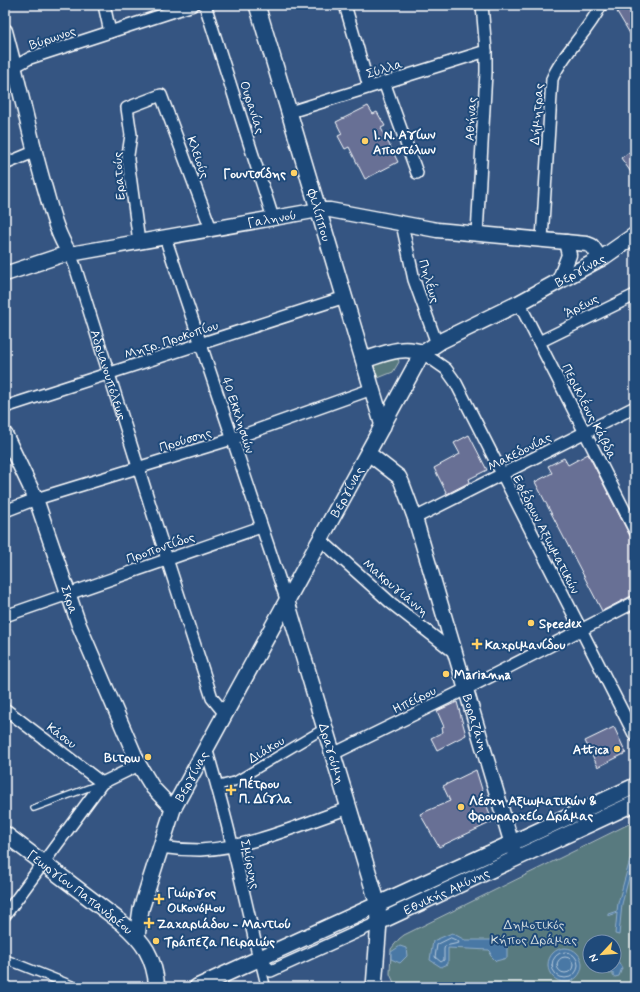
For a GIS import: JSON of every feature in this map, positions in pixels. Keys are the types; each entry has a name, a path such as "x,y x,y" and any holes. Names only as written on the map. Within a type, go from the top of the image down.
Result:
{"main road":[{"name":"Φιλίππου","path":"257,5 383,426"},
{"name":"Βεργίνας","path":"137,936 141,909 160,847 174,809 418,360 423,353 437,344 519,303 601,259 635,235"},
{"path":"364,360 395,350 410,350 423,353"},
{"name":"Δραγούμη","path":"287,602 378,905 379,922 375,986"},
{"name":"Εθνικής Αμύνης","path":"197,987 512,844 635,786"},
{"name":"Εθνικής Αμύνης","path":"379,922 635,803"},
{"name":"Γεωργίου Παπανδρέου","path":"5,834 121,922 137,936 144,944 150,955 154,966 157,987"}],"street":[{"path":"104,5 110,32"},
{"name":"Βύρωνος","path":"10,69 30,58 193,5"},
{"name":"Ουρανίας","path":"205,5 273,218"},
{"path":"345,5 369,87"},
{"name":"Αθήνας","path":"477,234 485,101 486,51 482,5"},
{"name":"Δήμητρας","path":"542,239 552,79 562,62 594,17 600,7 599,5"},
{"name":"Αδριανουπόλεως","path":"5,31 10,69 54,224 75,266 212,698 225,714"},
{"name":"Σύλλα","path":"290,112 486,51"},
{"path":"384,82 418,173"},
{"name":"Κλειούς","path":"127,108 161,95 211,229"},
{"name":"Ερατούς","path":"127,108 131,135 128,160 139,242"},
{"path":"5,164 34,152"},
{"name":"Γαληνού","path":"5,274 70,254 319,210 330,210 437,230 588,244 592,246 601,259"},
{"name":"Πηλέως","path":"402,224 414,280 437,344"},
{"name":"40 Εκκλησιών","path":"165,237 287,602"},
{"path":"559,281 569,255 566,242"},
{"name":"Άρεως","path":"539,342 635,295"},
{"name":"Μητρ. Προκοπίου","path":"5,407 345,297"},
{"name":"Περικλέους Κάβδα","path":"519,303 635,531"},
{"name":"Εφέδρων Αξιωματικών","path":"423,353 446,369 452,376 635,736"},
{"name":"Προύσσης","path":"5,511 36,499 232,439 372,389"},
{"name":"Μακεδονίας","path":"415,518 635,407"},
{"name":"Σκρα","path":"5,434 36,499 79,625 139,764 153,788 174,809"},
{"name":"Βοραζάνη","path":"368,453 399,477 415,518 516,858"},
{"name":"Προποντίδος","path":"68,594 261,527"},
{"name":"Μακρυγιάννη","path":"320,540 391,603 455,653"},
{"path":"5,616 68,594"},
{"name":"Ηπείρου","path":"333,754 466,689 635,602"},
{"name":"Κάσου","path":"5,709 102,783"},
{"name":"Διάκου","path":"217,786 236,781 325,728"},
{"name":"Σμύρνης","path":"206,748 217,786 266,987"},
{"path":"5,915 102,783 139,764"},
{"path":"160,847 180,850 201,850 232,846 257,840 349,808"},
{"name":"Εθνικής Αμύνης","path":"259,959 271,971 379,922"},
{"path":"5,959 76,987"}],"lane":[{"path":"34,808 102,783"}],"green space":[{"path":"397,355 399,362 393,372 378,378 373,363"},
{"name":"Δημοτικός Κήπος Δράμας","path":"635,821 635,987 396,987 390,974 391,949 404,935"}],"water":[{"path":"635,842 635,855 622,904 619,934 615,934 617,913 608,916 608,914 617,911"},
{"name":"Δημοτικός Κήπος Δράμας","path":"452,933 465,940 507,940 507,958 496,961 490,955 491,952 489,950 448,948 448,964 441,967 430,960 433,941"},
{"path":"400,946 406,948 407,956 400,963 391,959 391,952"},
{"path":"562,948 568,948 575,951 581,958 582,968 579,975 572,981 568,982 562,982 555,979 549,972 548,968 548,962 551,955 558,949"},
{"path":"613,974 620,974 619,976 613,976"}],"building":[{"path":"613,5 635,5 635,42"},
{"name":"Ι. Ν. Αγίων Αποστόλων","path":"368,106 373,114 377,112 385,126 381,128 398,162 365,179 349,147 345,149 338,136 342,134 336,122"},
{"path":"635,148 635,178 621,158"},
{"path":"469,435 487,470 469,479 470,482 447,494 434,468 460,454 454,443"},
{"path":"588,454 629,534 635,542 635,594 602,611 535,482 552,473 548,466 564,458 568,465"},
{"path":"457,702 466,735 437,750 431,738 443,732 442,728 444,727 437,711"},
{"path":"614,727 626,753 598,767 585,741"},
{"name":"Λέσχη Αξιωματικών & Φρουραρχείο Δράμας","path":"476,770 492,822 439,847 420,814 450,801 443,786"}],"place":[{"name":"Ι. Ν. Αγίων Αποστόλων","path":"365,141"},
{"name":"Γουντσίδης","path":"294,173"},
{"name":"Speedex","path":"531,623"},
{"name":"Καχριμανίδου","path":"477,644"},
{"name":"Marianna","path":"446,674"},
{"name":"Attica","path":"617,749"},
{"name":"Βιτρω","path":"148,757"},
{"name":"Πέτρου Π. Δίγλα","path":"231,790"},
{"name":"Λέσχη Αξιωματικών & Φρουραρχείο Δράμας","path":"461,807"},
{"name":"Γιώργος Οικονόμου","path":"159,899"},
{"name":"Ζαχαριάδου - Μαντιού","path":"149,923"},
{"name":"Τράπεζα Πειραιώς","path":"156,941"}]}
